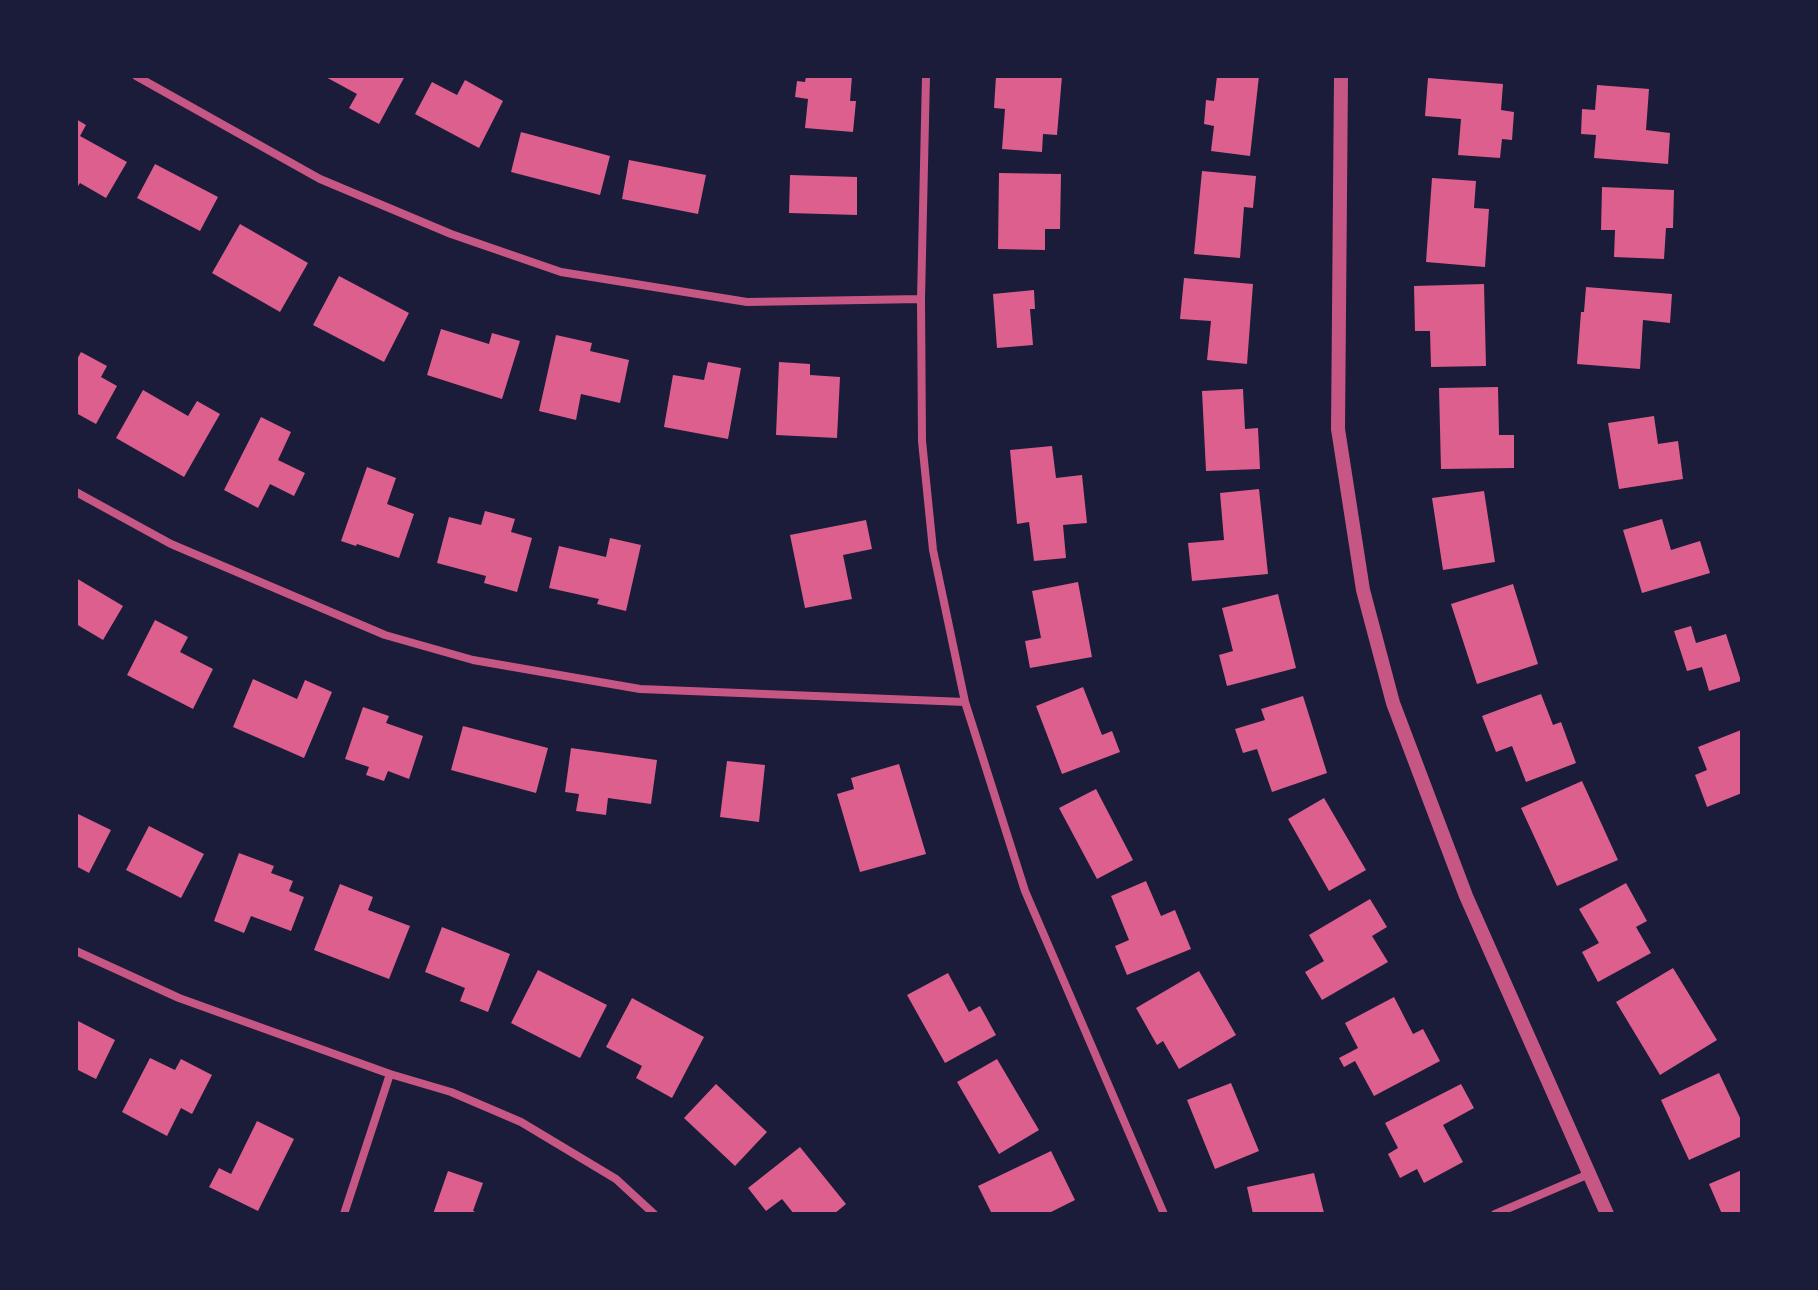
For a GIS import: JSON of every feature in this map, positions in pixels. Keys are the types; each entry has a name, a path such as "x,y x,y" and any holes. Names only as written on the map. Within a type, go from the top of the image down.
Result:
{"street":[{"path":"136,76 320,179 451,234 561,272 747,302 921,299"},
{"path":"926,76 921,299 922,441 933,550 965,702 1025,891 1164,1214"},
{"path":"1341,76 1338,429 1363,590 1393,703 1466,896 1607,1214"},
{"path":"76,492 171,544 385,635 473,660 640,689 965,702"},
{"path":"76,951 179,998 390,1074 451,1092 521,1122 616,1179 654,1214"},
{"path":"344,1214 390,1074"},
{"path":"1495,1214 1589,1174"}],"building":[{"path":"324,76 405,76 379,124 349,108 357,94"},
{"path":"806,76 852,76 850,101 856,101 853,132 805,128 808,99 795,97 797,81 805,82"},
{"path":"996,76 1062,76 1057,135 1043,134 1042,152 1002,149 1005,109 994,108"},
{"path":"1217,76 1259,76 1250,156 1211,151 1214,126 1204,124 1206,100 1214,101"},
{"path":"1428,78 1503,84 1501,110 1514,112 1512,140 1502,139 1500,158 1458,155 1461,119 1425,116"},
{"path":"465,80 503,101 479,148 415,114 432,82 457,95"},
{"path":"1597,85 1649,89 1646,130 1670,133 1668,164 1594,158 1596,135 1581,134 1582,109 1595,110"},
{"path":"76,119 86,125 80,136 127,162 106,198 80,183 76,189"},
{"path":"521,132 610,156 600,195 511,172"},
{"path":"629,160 706,175 698,214 622,199"},
{"path":"155,164 218,197 200,231 137,198"},
{"path":"1202,171 1256,176 1253,208 1244,207 1240,258 1194,254"},
{"path":"999,173 1061,174 1060,229 1045,229 1045,250 998,249"},
{"path":"790,175 857,177 857,215 789,213"},
{"path":"1432,178 1476,181 1474,208 1489,209 1485,267 1426,262"},
{"path":"1602,187 1674,190 1673,228 1666,228 1664,259 1614,257 1615,230 1601,230"},
{"path":"240,224 308,263 280,312 212,273"},
{"path":"339,276 409,313 384,362 313,325"},
{"path":"1184,278 1253,284 1247,364 1207,360 1211,321 1180,319"},
{"path":"1484,284 1486,366 1431,367 1430,331 1415,331 1414,286"},
{"path":"1586,287 1672,294 1670,323 1643,320 1640,369 1577,364"},
{"path":"1034,290 1035,309 1030,309 1033,345 997,348 993,294"},
{"path":"441,329 489,344 492,333 520,341 502,399 427,375"},
{"path":"556,335 592,343 590,351 629,360 620,403 581,394 576,420 539,411"},
{"path":"81,352 107,366 101,377 117,386 96,424 76,413 76,361"},
{"path":"708,362 741,368 728,439 664,427 673,375 704,380"},
{"path":"779,362 810,364 810,375 840,377 837,438 776,435"},
{"path":"1498,387 1499,435 1514,435 1514,468 1441,469 1439,388"},
{"path":"1243,389 1245,429 1258,428 1260,469 1206,471 1202,391"},
{"path":"143,390 188,416 197,401 220,414 184,477 116,438"},
{"path":"1654,416 1658,444 1678,441 1683,479 1619,489 1608,423"},
{"path":"261,417 291,432 278,460 305,473 294,496 270,484 258,508 224,490"},
{"path":"1052,446 1056,478 1082,475 1087,523 1063,525 1066,558 1034,561 1029,522 1017,524 1010,450"},
{"path":"367,467 396,478 387,504 414,514 399,558 341,541"},
{"path":"1259,489 1268,574 1192,581 1188,543 1224,540 1220,493"},
{"path":"1484,491 1495,562 1443,570 1432,498"},
{"path":"485,511 515,519 511,532 532,538 517,592 484,583 486,576 437,563 449,517 481,525"},
{"path":"1662,519 1671,550 1700,541 1710,573 1642,593 1623,530"},
{"path":"866,520 872,549 843,555 852,599 805,608 790,535"},
{"path":"610,538 641,545 626,611 597,604 599,599 549,588 559,546 606,557"},
{"path":"76,578 123,606 103,640 76,624"},
{"path":"1078,582 1092,657 1030,668 1025,641 1041,638 1032,591"},
{"path":"1513,584 1538,664 1477,684 1451,604"},
{"path":"1278,594 1296,668 1227,686 1219,655 1233,651 1222,608"},
{"path":"155,620 188,637 180,652 213,669 193,709 127,675"},
{"path":"1691,626 1696,643 1726,634 1741,681 1709,691 1702,667 1687,671 1674,631"},
{"path":"253,679 297,699 305,680 332,692 304,758 233,727"},
{"path":"1083,687 1102,735 1112,731 1120,752 1062,774 1036,706"},
{"path":"1541,694 1553,725 1561,722 1576,763 1526,782 1512,746 1496,752 1482,716"},
{"path":"1303,696 1327,773 1272,792 1257,749 1243,753 1235,729 1265,720 1261,709"},
{"path":"363,707 389,716 386,723 423,736 409,779 388,771 384,781 366,775 369,767 345,759"},
{"path":"463,726 548,748 536,793 451,770"},
{"path":"1741,730 1742,793 1707,807 1695,775 1707,770 1698,747"},
{"path":"571,748 657,760 651,804 608,798 606,815 576,811 579,794 565,792"},
{"path":"727,761 765,765 759,822 720,817"},
{"path":"899,764 926,854 860,872 837,794 854,789 851,778"},
{"path":"1582,781 1618,860 1557,886 1521,808"},
{"path":"1096,789 1133,860 1097,879 1059,808"},
{"path":"1324,798 1366,870 1329,891 1288,819"},
{"path":"76,813 111,830 89,873 76,866"},
{"path":"149,826 204,854 181,898 126,870"},
{"path":"239,853 274,866 271,873 293,881 289,891 304,897 291,931 251,916 244,933 214,921"},
{"path":"1146,881 1161,916 1175,910 1191,949 1127,975 1115,946 1129,940 1111,896"},
{"path":"1626,883 1647,921 1636,927 1651,953 1598,982 1582,952 1599,943 1579,909"},
{"path":"340,884 373,897 368,910 410,926 389,979 314,950"},
{"path":"1370,899 1387,927 1372,936 1388,962 1322,1000 1305,972 1324,961 1309,935"},
{"path":"442,927 510,954 488,1012 460,1001 465,988 425,972"},
{"path":"1673,968 1717,1040 1660,1075 1616,1002"},
{"path":"538,970 607,1005 580,1058 511,1023"},
{"path":"1199,971 1236,1035 1179,1069 1163,1041 1157,1045 1136,1008"},
{"path":"948,973 969,1012 980,1006 996,1035 945,1063 907,995"},
{"path":"1394,997 1413,1034 1423,1029 1440,1061 1374,1096 1355,1061 1344,1067 1339,1058 1358,1048 1345,1023"},
{"path":"632,998 704,1037 672,1098 636,1078 642,1066 606,1047"},
{"path":"76,1020 115,1040 96,1079 76,1069"},
{"path":"150,1058 175,1070 181,1059 212,1075 192,1114 181,1108 167,1136 122,1112"},
{"path":"997,1059 1039,1130 999,1154 957,1082"},
{"path":"1719,1073 1742,1122 1742,1136 1689,1160 1661,1100"},
{"path":"1231,1083 1259,1151 1215,1169 1187,1100"},
{"path":"716,1084 767,1132 735,1166 684,1118"},
{"path":"1461,1084 1474,1108 1443,1125 1463,1162 1424,1183 1417,1169 1400,1178 1388,1154 1398,1148 1385,1123"},
{"path":"257,1121 294,1139 258,1211 209,1187 219,1168 231,1174"},
{"path":"800,1147 846,1204 834,1214 794,1214 782,1199 766,1211 748,1188"},
{"path":"1051,1151 1075,1200 1047,1214 992,1214 978,1186"},
{"path":"1742,1170 1742,1214 1722,1214 1709,1184"},
{"path":"448,1171 483,1183 473,1211 481,1214 433,1214"},
{"path":"1314,1173 1324,1213 1253,1214 1247,1187"}]}
